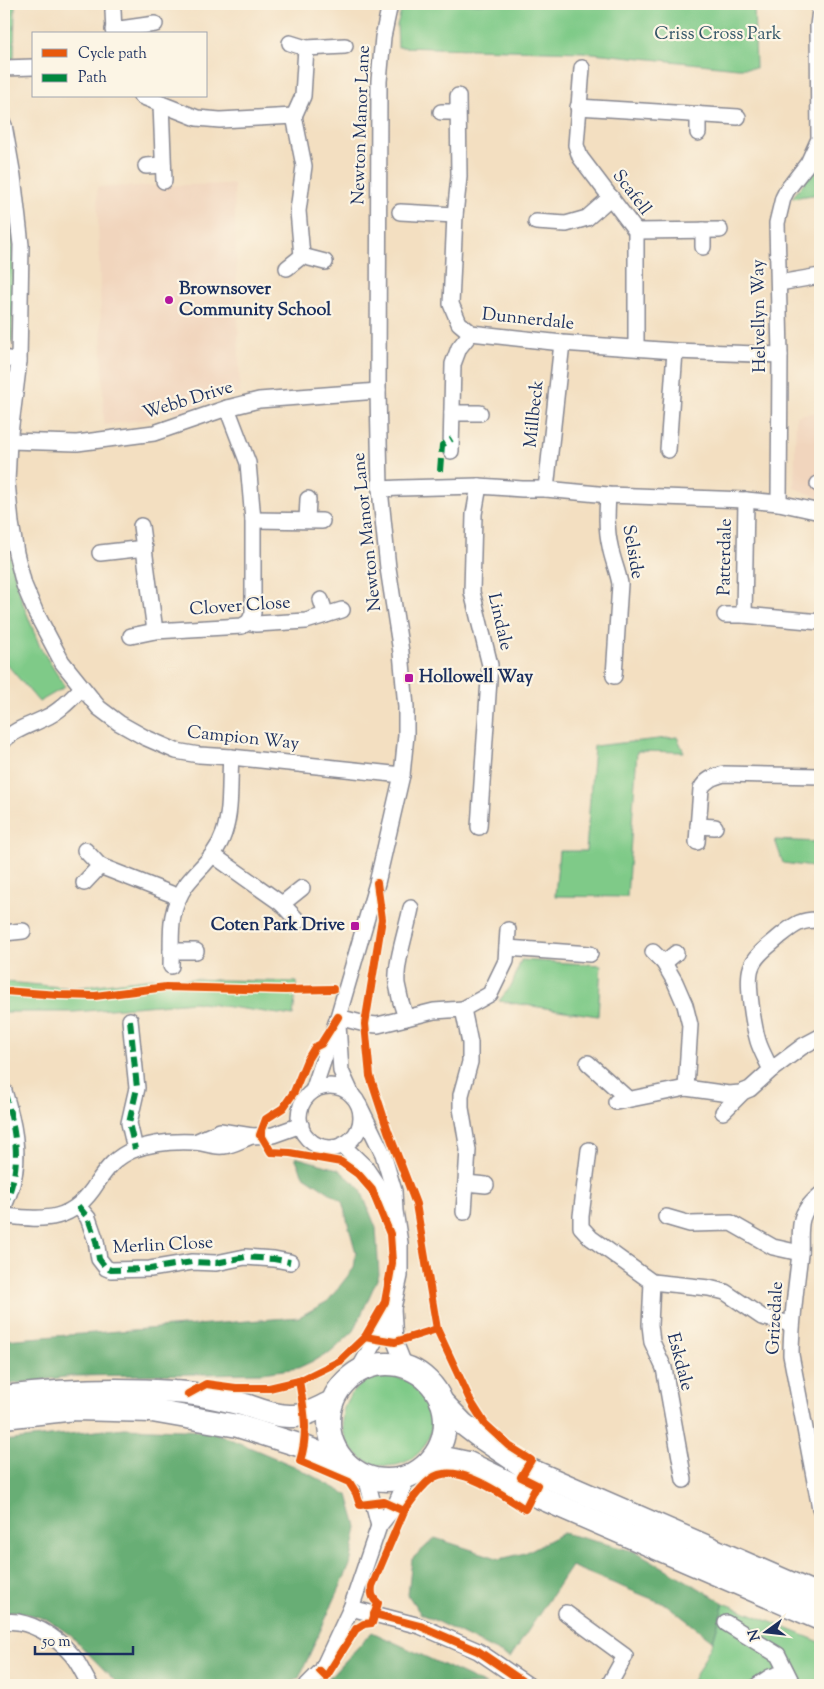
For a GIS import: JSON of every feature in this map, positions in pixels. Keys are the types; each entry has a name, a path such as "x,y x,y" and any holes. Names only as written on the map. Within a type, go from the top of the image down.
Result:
{"highway":[{"path":"357,1471 337,1453 330,1436 328,1419 332,1402 343,1384 358,1371 373,1366 389,1364 405,1367 420,1375 432,1386 441,1401 464,1424 526,1468 820,1596"},
{"path":"4,1396 106,1389 177,1392 229,1401 282,1416 305,1414 332,1402"},
{"path":"4,1417 75,1409 152,1411 238,1426 305,1447 380,1480 395,1480 421,1469 431,1460 439,1447 444,1432 444,1416 441,1401"},
{"path":"431,1460 449,1459 468,1464 532,1494 820,1619"}],"street":[{"name":"Newton Manor Lane","path":"312,1091 338,1017 377,883 402,775 406,735 404,679 380,490 378,391 379,81 383,37 390,4"},
{"path":"113,10 114,32 155,24"},
{"path":"820,10 818,26 820,139"},
{"path":"290,43 306,48 345,46"},
{"path":"302,256 298,211 304,166 294,116 304,96 306,48"},
{"path":"4,68 32,67"},
{"name":"Scafell","path":"582,68 576,145 584,164 636,232 636,347"},
{"name":"Dunnerdale","path":"458,96 459,177 455,215 452,304 459,323 471,333 562,343 675,351 780,355"},
{"path":"146,98 198,118 212,120 294,116"},
{"path":"161,104 164,181"},
{"path":"578,107 738,117"},
{"path":"441,112 457,112"},
{"path":"698,114 698,133"},
{"name":"Campion Way","path":"4,124 13,176 21,245 19,361 9,441 7,482 11,523 24,585 62,662 99,708 118,723 176,751 199,755 402,775"},
{"name":"Helvellyn Way","path":"779,503 780,355 777,223 783,198 787,190 814,154 820,139"},
{"path":"146,166 163,165"},
{"path":"536,222 566,224 587,218 611,197"},
{"path":"400,212 455,215"},
{"path":"703,230 703,247"},
{"path":"636,232 720,230"},
{"path":"302,256 325,262"},
{"path":"286,268 302,256"},
{"path":"779,283 820,276"},
{"path":"451,451 453,364 459,348 471,333"},
{"name":"Millbeck","path":"546,489 562,343"},
{"path":"668,450 675,351"},
{"path":"4,358 19,361"},
{"name":"Webb Drive","path":"9,441 77,443 154,434 227,408 259,400 378,391"},
{"path":"227,408 248,462 253,520 253,613 250,622"},
{"path":"452,413 480,413"},
{"path":"380,490 479,486 546,489 608,495 746,500 779,503 820,512"},
{"name":"Lindale","path":"479,486 474,514 472,592 490,666 479,827"},
{"name":"Selside","path":"608,495 607,529 620,584 614,676"},
{"path":"253,520 315,520 308,499"},
{"name":"Patterdale","path":"744,615 746,500"},
{"path":"141,526 155,631"},
{"path":"100,553 145,548"},
{"path":"321,600 326,615"},
{"name":"Clover Close","path":"131,636 155,631 242,626 250,622 256,624 306,621 342,610"},
{"name":"Patterdale","path":"726,615 820,622"},
{"path":"4,740 25,726 47,718 82,688"},
{"path":"196,951 171,959 170,926 180,897 187,885 213,855 224,834 228,817 231,757"},
{"path":"697,842 701,788 705,782 715,776 724,774 820,776"},
{"path":"698,826 715,827"},
{"path":"85,850 100,866 180,897"},
{"path":"213,855 282,904 298,921"},
{"path":"84,883 100,866"},
{"path":"282,904 302,888"},
{"path":"406,1018 400,1002 397,983 412,908"},
{"path":"771,1070 758,1042 752,1011 749,975 751,967 763,951 795,924 804,920 820,920"},
{"path":"338,1017 365,1024 378,1025 434,1011 463,1009 490,994 506,961 508,930"},
{"path":"4,933 23,931"},
{"path":"507,948 590,954"},
{"path":"653,952 664,963 675,982 685,1005 690,1025 686,1088"},
{"path":"664,963 676,953"},
{"path":"463,1009 470,1043 470,1062 461,1095 460,1108 468,1150 464,1212"},
{"name":"Newton Manor Lane","path":"338,1017 341,1071 383,1154 394,1191 400,1243 400,1276 394,1308 395,1342 405,1367"},
{"path":"130,1020 137,1088 129,1123 135,1149"},
{"path":"588,1063 622,1100 686,1088 730,1094 750,1090 771,1070 803,1046 820,1037"},
{"path":"326,1086 340,1087 355,1100 361,1117 358,1129 352,1139 342,1145 325,1147 310,1140 300,1125 300,1110 307,1096 312,1091 326,1086"},
{"path":"4,1091 17,1151 13,1184 4,1206"},
{"path":"723,1112 743,1092"},
{"path":"4,1216 34,1219 66,1214 87,1197 106,1169 122,1155 135,1149 153,1145 195,1142 220,1131 252,1136 273,1135 300,1125"},
{"name":"Newton Manor Lane","path":"342,1145 365,1167 395,1212"},
{"path":"589,1150 581,1227 591,1238 652,1282 709,1288 725,1292 762,1317 791,1324"},
{"path":"466,1183 486,1185"},
{"name":"Grizedale","path":"820,1195 811,1203 802,1219 791,1324 791,1355 820,1508"},
{"name":"Merlin Close","path":"78,1206 88,1218 96,1241 99,1259 106,1268 111,1270 150,1269 185,1262 216,1263 245,1258 274,1259 290,1262"},
{"path":"666,1216 690,1224 731,1223 773,1246 800,1252"},
{"name":"Eskdale","path":"652,1282 650,1325 652,1342 664,1368 684,1480"},
{"name":"Newton Manor Lane","path":"358,1371 394,1308"},
{"path":"357,1471 379,1526"},
{"path":"307,1685 322,1670 351,1608 379,1526 395,1506 408,1476"},
{"path":"351,1608 420,1626 478,1651 528,1685"},
{"path":"566,1613 625,1656 609,1685"},
{"path":"4,1622 10,1621 32,1625 48,1634 72,1655 90,1685"},
{"path":"726,1623 778,1655 789,1679"},
{"path":"758,1685 770,1677 789,1679"}],"shaded area":[{"name":"Brownsover Community School","path":"234,184 240,393 176,413 165,409 149,419 104,425 97,187"},
{"path":"820,412 820,498 794,488 796,416"}],"green space":[{"path":"4,4 15,4 14,59 4,57"},
{"name":"Criss Cross Park","path":"403,4 754,4 756,68 738,68 583,52 398,47 397,25"},
{"path":"820,162 820,194 792,198"},
{"path":"4,168 12,216 14,280 12,341 4,348"},
{"path":"4,534 22,601 40,647 65,687 39,702 4,661"},
{"path":"677,737 684,752 637,751 627,897 555,896 559,851 586,851 594,746"},
{"path":"775,840 820,842 820,868 783,863"},
{"path":"521,960 601,965 598,1016 499,1001 512,985"},
{"path":"153,978 297,982 293,1016 194,1002 74,1012 4,1012 4,980 7,982 72,988"},
{"path":"295,1157 338,1169 360,1188 376,1228 379,1275 354,1331 330,1353 298,1368 262,1373 73,1376 4,1385 4,1340 299,1317 328,1301 354,1268 356,1253 342,1201 303,1175"},
{"path":"387,1376 404,1379 419,1389 429,1404 432,1421 429,1438 419,1453 404,1463 387,1466 370,1463 355,1453 345,1438 342,1421 345,1404 355,1389 370,1379"},
{"path":"124,1428 211,1431 294,1466 348,1495 357,1527 350,1565 299,1678 286,1685 119,1685 70,1635 47,1619 14,1611 4,1614 4,1441"},
{"path":"563,1533 637,1552 724,1603 713,1641 667,1605 571,1566 510,1658 420,1613 408,1595 412,1559 435,1538 500,1559 525,1553"},
{"path":"724,1603 820,1642 820,1685 691,1685 713,1641"},
{"path":"372,1632 486,1685 323,1685"}],"marked path":[{"path":"440,471 442,445 452,439"},
{"path":"130,1020 137,1088 129,1123 135,1149"},
{"path":"4,1091 13,1125 16,1149 15,1173 4,1206"},
{"path":"78,1206 88,1218 96,1241 99,1259 106,1268 111,1270 150,1269 192,1262 216,1263 245,1257 290,1262"}],"cycle path":[{"path":"299,1381 305,1431 300,1461 349,1482 356,1493 360,1505 384,1502 404,1511 427,1482 441,1474 453,1474 466,1476 492,1488 525,1509 537,1485 521,1477 531,1460 509,1446 485,1424 471,1402 437,1329 416,1204 388,1131 370,1076 365,1024 382,919 377,883"},
{"path":"4,991 95,996 166,987 285,990 333,989"},
{"path":"260,1135 266,1119 283,1108 294,1092 307,1060 315,1047 321,1044 338,1017"},
{"path":"261,1135 271,1152 290,1153 341,1162 358,1174 372,1190 390,1234 392,1263 385,1302 365,1337"},
{"path":"188,1394 206,1384 236,1388 269,1388 299,1381 340,1361 365,1337 395,1342 437,1329"},
{"path":"320,1671 326,1677 356,1629 364,1624 372,1623 378,1603 372,1596 372,1586 404,1511"},
{"path":"374,1614 420,1626 478,1651 528,1685"}],"place":[{"name":"Brownsover Community School","path":"169,300"},
{"name":"Hollowell Way","path":"409,678"},
{"name":"Coten Park Drive","path":"355,926"}]}
